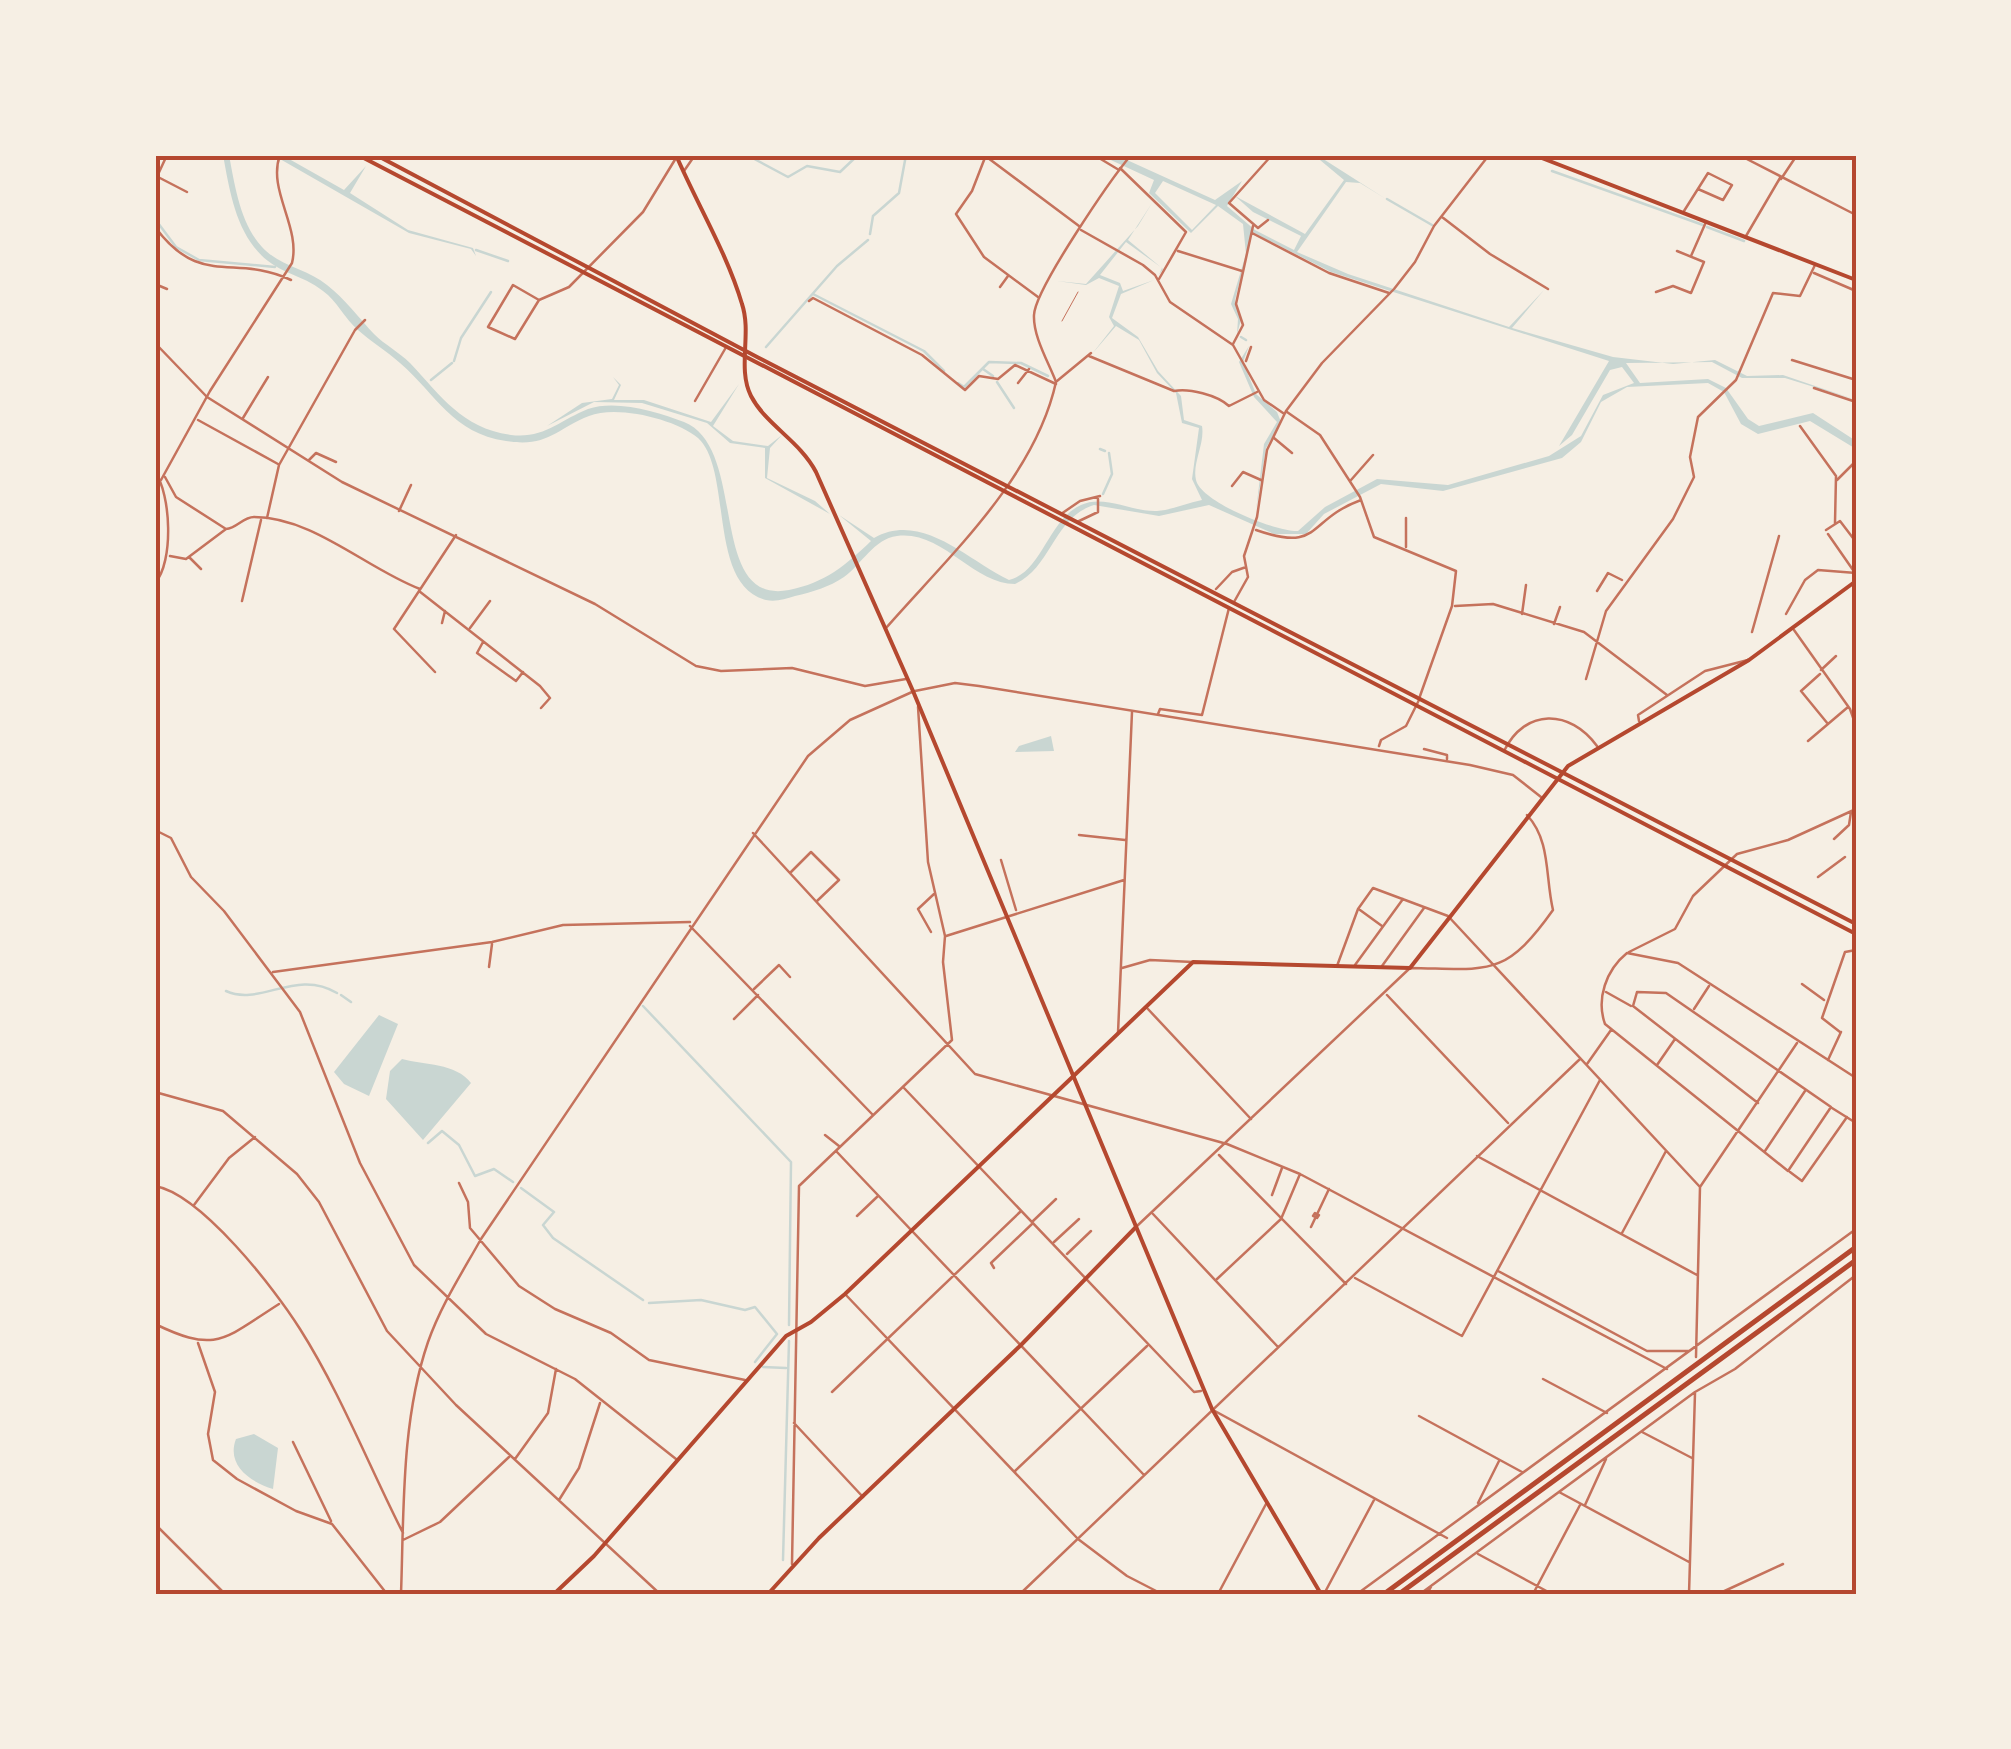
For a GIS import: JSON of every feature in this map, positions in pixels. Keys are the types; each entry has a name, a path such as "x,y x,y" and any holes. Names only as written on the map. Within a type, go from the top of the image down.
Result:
{"highway":[{"path":"1384,1594 1856,1246"},
{"path":"1399,1594 1856,1260"}],"main road":[{"path":"358,155 745,360 1234,602 1856,924"},
{"path":"376,155 1004,488 1068,526 1856,934"},
{"path":"1534,155 1746,236 1852,283"},
{"path":"676,156 742,304 745,360 752,397 809,458 913,691 1212,1410 1322,1594"},
{"path":"554,1594 604,1543 745,1380 795,1330 845,1294 1193,962 1410,968 1568,766 1750,660 1856,582"},
{"path":"768,1594 1021,1346 1136,1227"}],"street":[{"path":"167,155 157,179 187,192"},
{"path":"683,172 695,155"},
{"path":"1094,155 1120,168 1186,232 1158,280"},
{"path":"1056,383 1034,322 1039,298 1080,228 1131,155"},
{"path":"1260,155 1266,160"},
{"path":"1268,220 1260,229 1229,206 1234,194 1272,155"},
{"path":"1157,716 1160,709 1202,715 1228,610 1246,585 1244,556 1257,517 1260,479 1285,413 1322,362 1392,291 1441,216 1488,155"},
{"path":"1739,155 1856,215"},
{"path":"1746,236 1797,155"},
{"path":"539,300 513,285 488,328 515,339 539,300 569,287 643,212 676,156"},
{"path":"1039,298 984,257 956,214 985,156 1080,228 1155,276 1170,302 1233,345 1244,359 1256,393 1320,435 1354,486 1374,538 1456,571 1452,606 1416,708 1406,726 1380,740 1379,748"},
{"path":"155,583 168,556 162,478 292,264 293,245 275,170 278,157"},
{"path":"155,160 163,165"},
{"path":"1683,212 1708,173 1732,185 1723,200 1698,189"},
{"path":"1441,216 1490,254 1548,289"},
{"path":"1691,256 1706,221"},
{"path":"1233,345 1243,320 1236,304 1253,226"},
{"path":"155,228 175,253 189,261 292,280"},
{"path":"1252,233 1329,273 1392,291"},
{"path":"1177,250 1242,271"},
{"path":"1656,292 1673,286 1690,293 1704,262 1677,251"},
{"path":"1586,678 1606,611 1673,519 1694,477 1690,457 1698,417 1729,390 1774,292 1796,298 1814,269"},
{"path":"1000,288 1008,275"},
{"path":"1852,283 1856,291"},
{"path":"155,284 167,288"},
{"path":"1062,321 1078,292"},
{"path":"810,301 813,298 922,354 965,390 979,376 998,379 1013,366 1056,383"},
{"path":"242,601 249,557 279,465 355,330 366,320"},
{"path":"155,343 208,397 358,492 595,604 708,670 792,668 865,686 907,679"},
{"path":"1244,359 1251,346"},
{"path":"695,401 724,348"},
{"path":"885,629 1004,488 1056,383 1090,355 1175,391 1216,397 1229,406 1256,393"},
{"path":"1792,360 1856,380"},
{"path":"1018,383 1028,369"},
{"path":"244,418 268,377"},
{"path":"1814,388 1855,402"},
{"path":"1834,406 1840,397"},
{"path":"197,419 279,465"},
{"path":"1800,426 1837,481"},
{"path":"1274,438 1292,453"},
{"path":"309,460 316,453 336,462"},
{"path":"1350,481 1373,455"},
{"path":"1835,523 1832,510 1837,481 1854,464"},
{"path":"155,472 176,497 226,529"},
{"path":"1232,486 1241,472 1260,479"},
{"path":"400,511 411,484"},
{"path":"1062,515 1080,501 1099,497 1098,510 1075,522"},
{"path":"1254,529 1286,540 1302,540 1333,512 1360,498"},
{"path":"168,556 189,557 248,517 333,540 392,578 419,590 524,670 550,698 541,708"},
{"path":"1406,518 1406,550"},
{"path":"1855,572 1827,532 1840,521 1856,542"},
{"path":"1399,530 1406,531"},
{"path":"435,672 394,629 456,535"},
{"path":"1752,632 1780,536"},
{"path":"189,557 201,569"},
{"path":"1216,589 1232,572 1246,567"},
{"path":"1786,614 1805,580 1818,570 1855,572"},
{"path":"1596,591 1609,572 1625,582"},
{"path":"1522,615 1526,585"},
{"path":"469,629 490,601"},
{"path":"1452,606 1493,604 1584,632 1667,696"},
{"path":"1554,624 1560,607"},
{"path":"442,623 445,611"},
{"path":"1794,628 1820,672 1848,707 1856,726"},
{"path":"484,640 477,652 516,681 524,670"},
{"path":"1828,724 1801,691 1836,656"},
{"path":"1639,722 1638,714 1705,671 1750,660"},
{"path":"401,1594 412,1408 421,1368 446,1299 481,1239 753,833 820,742 850,720 913,691 967,684 1447,760 1513,775 1542,797"},
{"path":"793,1566 789,1556 799,1186 952,1040 943,962 945,936 928,862 918,705"},
{"path":"1808,741 1848,707"},
{"path":"1118,1034 1132,712"},
{"path":"1504,752 1521,726 1544,717 1574,723 1597,746"},
{"path":"1424,749 1447,755 1447,760"},
{"path":"1834,839 1849,825 1854,810"},
{"path":"1846,1117 1802,1182 1738,1133 1716,1109 1611,1030 1600,1012 1603,990 1628,953 1675,928 1693,896 1716,870 1737,854 1789,839 1854,810"},
{"path":"1136,1227 1218,1154 1410,968 1494,969 1528,946 1553,910 1545,874 1546,850 1540,829 1527,815"},
{"path":"155,830 171,838 191,878 224,910 312,1034 360,1163 401,1246 446,1299 486,1334 557,1368 676,1458"},
{"path":"753,833 976,1074 1227,1144 1300,1174 1667,1369"},
{"path":"1079,834 1126,840"},
{"path":"790,873 811,852 838,880 816,902"},
{"path":"1818,877 1844,857"},
{"path":"1002,860 1016,911"},
{"path":"945,936 1124,880"},
{"path":"1336,966 1358,909 1373,888 1448,916 1700,1187"},
{"path":"931,932 918,909 934,894"},
{"path":"1354,966 1403,899"},
{"path":"1381,967 1425,907"},
{"path":"1358,909 1383,926"},
{"path":"271,972 492,942 563,925 692,924 873,1115"},
{"path":"489,967 492,942"},
{"path":"1828,1062 1840,1032 1822,1022 1825,1001 1846,952 1856,950"},
{"path":"1628,953 1678,963 1856,1078"},
{"path":"1121,968 1150,960 1193,962"},
{"path":"753,990 779,965 790,976"},
{"path":"1802,984 1825,1001"},
{"path":"1693,1011 1710,985"},
{"path":"1633,1006 1634,996 1646,989 1666,993 1856,1123"},
{"path":"1606,992 1633,1006 1758,1103"},
{"path":"1386,994 1510,1125"},
{"path":"734,1019 758,996"},
{"path":"1146,1006 1252,1120"},
{"path":"1586,1065 1611,1030"},
{"path":"1657,1064 1676,1038"},
{"path":"1696,1357 1700,1187 1797,1043"},
{"path":"1020,1594 1580,1059"},
{"path":"1353,1277 1462,1336 1600,1080"},
{"path":"903,1087 1194,1392 1204,1391"},
{"path":"1764,1152 1805,1091"},
{"path":"155,1092 223,1111 256,1136 319,1202 386,1331 512,1458 660,1594"},
{"path":"1788,1170 1830,1107"},
{"path":"192,1206 229,1158 256,1136"},
{"path":"825,1136 1145,1476"},
{"path":"1622,1234 1666,1150"},
{"path":"1218,1154 1346,1284"},
{"path":"1477,1156 1698,1276"},
{"path":"1272,1194 1283,1167"},
{"path":"1216,1280 1281,1218 1300,1174"},
{"path":"458,1183 468,1202 470,1228 519,1286 555,1309 611,1333 649,1360 745,1380"},
{"path":"155,1186 166,1188 216,1226 301,1330 403,1538"},
{"path":"1311,1227 1329,1189"},
{"path":"857,1216 878,1196"},
{"path":"994,1268 991,1263 1056,1199"},
{"path":"832,1392 1022,1211"},
{"path":"1152,1213 1278,1348"},
{"path":"1053,1244 1078,1219"},
{"path":"1356,1594 1608,1414 1856,1229"},
{"path":"1065,1256 1091,1231"},
{"path":"1498,1271 1646,1351 1690,1352"},
{"path":"1420,1594 1695,1392 1735,1369 1856,1276"},
{"path":"845,1294 1078,1539 1162,1594"},
{"path":"155,1324 198,1343 230,1335 280,1304"},
{"path":"198,1343 215,1392 208,1434 213,1460 237,1479 296,1512 332,1524"},
{"path":"1014,1472 1149,1344"},
{"path":"403,1538 440,1522 512,1458 548,1413 557,1368"},
{"path":"1543,1379 1608,1414"},
{"path":"1688,1594 1695,1392"},
{"path":"558,1501 579,1468 601,1402"},
{"path":"1212,1410 1447,1538"},
{"path":"1419,1416 1524,1473"},
{"path":"793,1422 863,1497"},
{"path":"1642,1432 1693,1459"},
{"path":"293,1442 332,1524 387,1594"},
{"path":"1533,1594 1606,1457"},
{"path":"1477,1504 1500,1460"},
{"path":"1559,1492 1690,1562"},
{"path":"1322,1594 1375,1499"},
{"path":"1218,1594 1266,1504"},
{"path":"155,1524 225,1594"},
{"path":"1468,1551 1552,1594"},
{"path":"1718,1594 1783,1564"},
{"path":"1428,1594 1432,1584"},
{"path":"1728,1594 1730,1588"}],"shaded area":[{"path":"223,155 229,155 243,216 262,247 327,285 443,399 479,426 511,435 533,434 588,409 611,405 674,418 704,437 716,461 736,551 747,574 763,588 789,590 813,583 844,565 871,541 839,515 874,538 892,531 927,534 1009,580 1030,567 1060,522 1081,505 1099,501 1157,511 1202,500 1192,479 1199,428 1182,423 1176,393 1157,373 1139,340 1116,326 1092,354 1114,326 1109,317 1119,286 1099,278 1086,285 1057,281 1086,284 1135,230 1128,240 1160,267 1126,242 1100,275 1120,283 1123,291 1154,280 1121,294 1112,318 1138,337 1158,371 1181,396 1184,420 1202,426 1195,474 1201,489 1225,506 1273,527 1298,531 1325,507 1377,479 1448,485 1549,456 1581,436 1603,395 1634,383 1622,367 1610,370 1572,435 1559,446 1609,361 1331,272 1252,232 1235,300 1241,320 1237,334 1238,319 1231,304 1246,254 1243,224 1218,206 1191,233 1149,193 1154,180 1100,155 1116,155 1215,200 1242,181 1227,206 1255,230 1294,250 1301,236 1253,212 1235,196 1305,234 1344,180 1317,155 1386,199 1360,183 1346,182 1297,252 1348,274 1509,327 1544,290 1512,328 1613,357 1661,363 1626,363 1640,383 1708,379 1726,388 1748,419 1759,426 1813,413 1856,441 1856,449 1810,421 1758,434 1741,424 1724,392 1708,383 1627,387 1601,402 1581,442 1562,458 1443,491 1381,484 1324,514 1306,534 1274,534 1209,505 1159,516 1094,505 1070,520 1037,566 1015,584 985,576 929,541 897,536 882,542 833,584 784,599 766,600 748,590 735,573 715,475 709,454 698,438 661,420 615,412 589,416 532,442 506,441 472,430 358,330 328,295 262,256 242,226 233,203","holes":["1163,181 1216,205 1192,230 1155,193"]},
{"path":"273,155 282,155 344,190 366,166 350,193 408,230 473,248 476,256 471,249 409,233"},
{"path":"1249,346 1243,362 1256,394 1277,412 1281,422 1266,448 1256,511 1264,444 1277,422 1254,397 1239,362"},
{"path":"1715,360 1747,376 1783,375 1856,400 1785,378 1742,378 1712,362 1691,362"},
{"path":"613,377 621,385 614,400 644,400 711,422 739,384 713,426 733,441 768,446 782,435 770,448 767,478 815,501 830,514 765,478 765,448 730,443 707,423 642,403 594,402 547,426 582,403 612,399 619,385"},
{"path":"1051,736 1054,751 1015,752 1019,746"},
{"path":"379,1015 398,1024 369,1096 344,1084 334,1072"},
{"path":"402,1059 448,1068 471,1083 423,1140 386,1099 390,1071"},
{"path":"254,1434 278,1448 273,1489 249,1477 234,1457 236,1439"}],"waterway":[{"path":"747,155 788,177 807,166 840,172 858,155"},
{"path":"870,234 873,216 899,193 906,155"},
{"path":"1552,171 1703,225"},
{"path":"1387,199 1432,225"},
{"path":"155,219 176,247 199,260 275,267"},
{"path":"1707,227 1744,241"},
{"path":"766,347 837,266 868,240"},
{"path":"476,250 508,261"},
{"path":"454,361 461,338 491,292"},
{"path":"813,294 924,351 944,371"},
{"path":"1241,337 1246,340"},
{"path":"958,383 964,387 989,362 1021,363 1048,376"},
{"path":"431,380 452,363"},
{"path":"983,369 993,376"},
{"path":"997,382 1014,408"},
{"path":"1100,449 1105,451"},
{"path":"1103,494 1112,474 1109,453"},
{"path":"226,991 252,995 307,984 337,993"},
{"path":"341,995 351,1002"},
{"path":"643,1006 791,1162 789,1325"},
{"path":"428,1143 442,1131 459,1145 475,1176 494,1169 513,1182"},
{"path":"521,1188 554,1212 543,1225 553,1238 643,1300"},
{"path":"649,1303 701,1300 745,1310 755,1307 777,1334 755,1362"},
{"path":"783,1560 789,1341"},
{"path":"763,1367 786,1368"}]}
